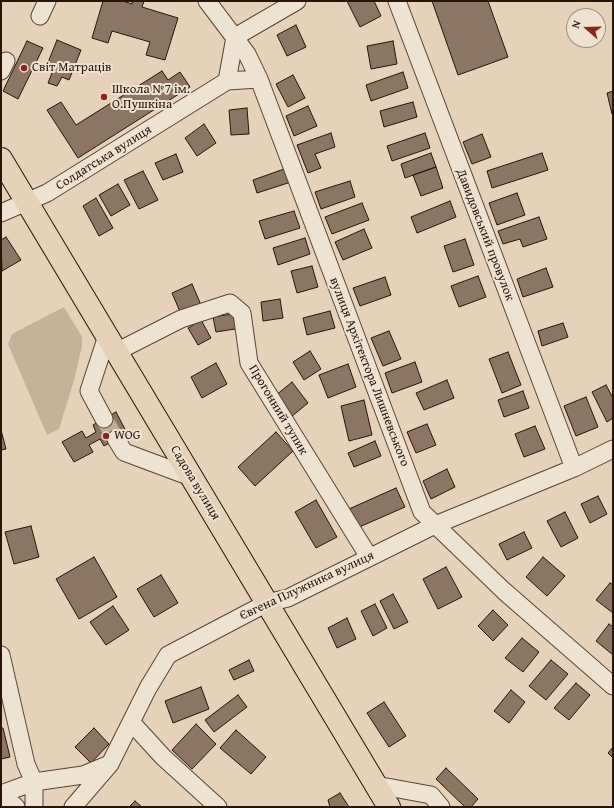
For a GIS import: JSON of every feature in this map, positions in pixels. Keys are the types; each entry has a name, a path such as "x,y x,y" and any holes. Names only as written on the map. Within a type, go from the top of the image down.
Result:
{"main road":[{"name":"Садова вулиця","path":"2,162 389,807"}],"street":[{"name":"вулиця Архітектора Лишневського","path":"207,1 247,54 259,79 422,512 504,591 613,686"},
{"path":"271,1 293,3"},
{"name":"Давидовський провулок","path":"397,1 574,468"},
{"path":"259,79 227,81 235,37 293,3"},
{"name":"Солдатська вулиця","path":"1,213 47,193 227,81"},
{"name":"Прогонний тупик","path":"112,344 230,303 242,313 249,363 369,557"},
{"path":"104,419 89,391 112,344"},
{"path":"116,439 124,452 191,477"},
{"name":"Євгена Плужника вулиця","path":"73,807 110,764 148,688 168,655 267,603 288,598 435,525 574,468 613,449"},
{"path":"1,655 26,764 34,782 34,807"},
{"path":"130,722 163,757 218,807"},
{"path":"16,807 1,794 34,782 83,775 110,764"},
{"path":"376,785 431,795 440,807"}],"shaded area":[{"path":"64,307 82,337 82,346 74,380 59,429 47,435 8,344 12,334"}],"building":[{"path":"103,1 123,1 132,4 132,1 144,1 142,7 178,18 165,60 146,55 150,42 112,31 108,43 92,38"},
{"path":"347,1 374,1 381,16 360,27"},
{"path":"432,1 488,1 508,57 458,75"},
{"path":"296,25 306,47 287,56 277,35"},
{"path":"57,40 81,50 69,80 62,77 57,86 48,83 52,73 45,70"},
{"name":"Світ Матраців","path":"27,41 43,48 18,99 3,91"},
{"path":"393,41 397,64 371,69 367,46"},
{"path":"162,71 168,80 180,72 190,87 78,158 47,110 61,102 76,125"},
{"path":"403,72 408,88 371,101 366,85"},
{"path":"293,75 305,98 288,107 276,84"},
{"path":"613,91 613,113 612,114 607,93"},
{"path":"413,102 417,117 384,127 380,111"},
{"path":"308,106 317,126 294,136 286,116"},
{"path":"247,108 249,134 231,135 229,110"},
{"path":"204,124 216,143 197,156 185,138"},
{"path":"331,133 335,147 315,154 321,168 308,173 297,145"},
{"path":"425,133 430,148 392,161 387,146"},
{"path":"482,134 491,157 472,164 463,142"},
{"path":"431,153 436,167 405,178 401,164"},
{"path":"542,153 548,170 492,188 487,171"},
{"path":"176,154 183,172 163,180 155,163"},
{"path":"436,167 443,188 421,196 413,175"},
{"path":"287,168 291,182 257,193 253,180"},
{"path":"143,171 158,200 139,209 124,180"},
{"path":"350,181 355,197 321,209 315,192"},
{"path":"118,184 130,205 111,216 99,195"},
{"path":"517,193 525,215 497,225 489,203"},
{"path":"96,198 113,228 99,236 83,206"},
{"path":"450,201 456,217 417,233 411,217"},
{"path":"362,203 369,220 332,234 325,217"},
{"path":"294,211 300,228 265,239 259,221"},
{"path":"539,217 547,239 523,247 520,239 503,244 498,231"},
{"path":"364,229 372,248 343,260 335,242"},
{"path":"6,237 21,260 2,271 1,240"},
{"path":"305,238 310,254 278,265 273,248"},
{"path":"465,239 474,265 453,272 444,246"},
{"path":"312,266 318,287 297,293 291,271"},
{"path":"546,268 553,287 523,297 517,279"},
{"path":"478,276 486,297 459,307 451,286"},
{"path":"385,277 391,295 360,306 353,288"},
{"path":"192,284 201,305 181,314 172,293"},
{"path":"280,299 283,318 263,321 261,302"},
{"path":"330,311 335,328 307,335 303,318"},
{"path":"239,313 241,328 216,332 213,317"},
{"path":"201,320 211,338 198,345 188,328"},
{"path":"563,323 568,337 542,346 538,331"},
{"path":"389,331 401,359 383,366 371,338"},
{"path":"310,351 321,369 304,380 293,362"},
{"path":"508,352 521,385 502,393 489,359"},
{"path":"415,362 422,382 392,393 385,373"},
{"path":"216,363 227,384 202,398 191,377"},
{"path":"348,364 356,387 328,398 319,375"},
{"path":"447,380 454,398 424,410 416,393"},
{"path":"292,382 308,403 291,417 275,396"},
{"path":"606,385 613,398 613,418 607,422 592,392"},
{"path":"523,391 529,408 504,417 498,400"},
{"path":"586,397 598,427 576,436 564,406"},
{"path":"364,400 372,435 349,441 341,406"},
{"name":"WOG","path":"116,412 127,433 104,446 100,439 89,445 93,452 74,462 62,442 82,431 86,438 96,432 93,425"},
{"path":"427,424 436,445 416,453 407,432"},
{"path":"535,426 545,449 524,457 515,434"},
{"path":"1,430 6,449 1,450"},
{"path":"276,432 293,451 255,486 238,467"},
{"path":"375,441 381,456 354,467 348,453"},
{"path":"447,469 455,487 431,499 423,481"},
{"path":"396,488 405,507 357,528 349,509"},
{"path":"598,496 607,514 590,523 581,504"},
{"path":"316,500 337,537 316,548 295,512"},
{"path":"565,512 578,538 561,547 547,521"},
{"path":"31,526 39,557 14,564 5,532"},
{"path":"524,532 532,548 507,560 499,544"},
{"path":"94,557 117,597 79,619 56,579"},
{"path":"543,557 565,576 547,596 526,577"},
{"path":"446,567 462,597 438,609 423,579"},
{"path":"161,575 178,603 154,617 137,589"},
{"path":"610,583 613,585 613,613 596,600"},
{"path":"393,594 408,622 394,629 380,601"},
{"path":"375,604 387,628 373,636 361,611"},
{"path":"113,606 129,630 106,645 90,622"},
{"path":"493,610 508,625 493,641 478,626"},
{"path":"347,618 356,639 337,648 328,628"},
{"path":"609,624 613,627 613,655 596,641"},
{"path":"522,638 539,652 523,672 505,658"},
{"path":"249,660 254,671 234,680 229,670"},
{"path":"551,660 568,674 546,700 529,686"},
{"path":"576,683 590,695 569,720 554,708"},
{"path":"201,687 209,709 173,723 165,701"},
{"path":"511,690 525,702 509,723 494,711"},
{"path":"238,695 247,707 214,732 205,720"},
{"path":"384,702 406,736 389,747 367,713"},
{"path":"196,724 216,744 192,769 172,750"},
{"path":"1,728 3,728 10,757 1,759"},
{"path":"94,728 109,744 91,763 75,747"},
{"path":"236,730 266,757 251,774 220,748"},
{"path":"613,747 613,758 608,753"},
{"path":"446,768 478,799 471,807 465,807 436,779"},
{"path":"340,793 349,807 330,807 328,800"},
{"path":"135,801 142,807 129,807"}],"tunnel":[{"path":"104,419 116,439"}],"place":[{"name":"Світ Матраців","path":"24,68"},
{"name":"Школа №7 ім. О.Пушкіна","path":"104,97"},
{"name":"WOG","path":"106,436"}]}
